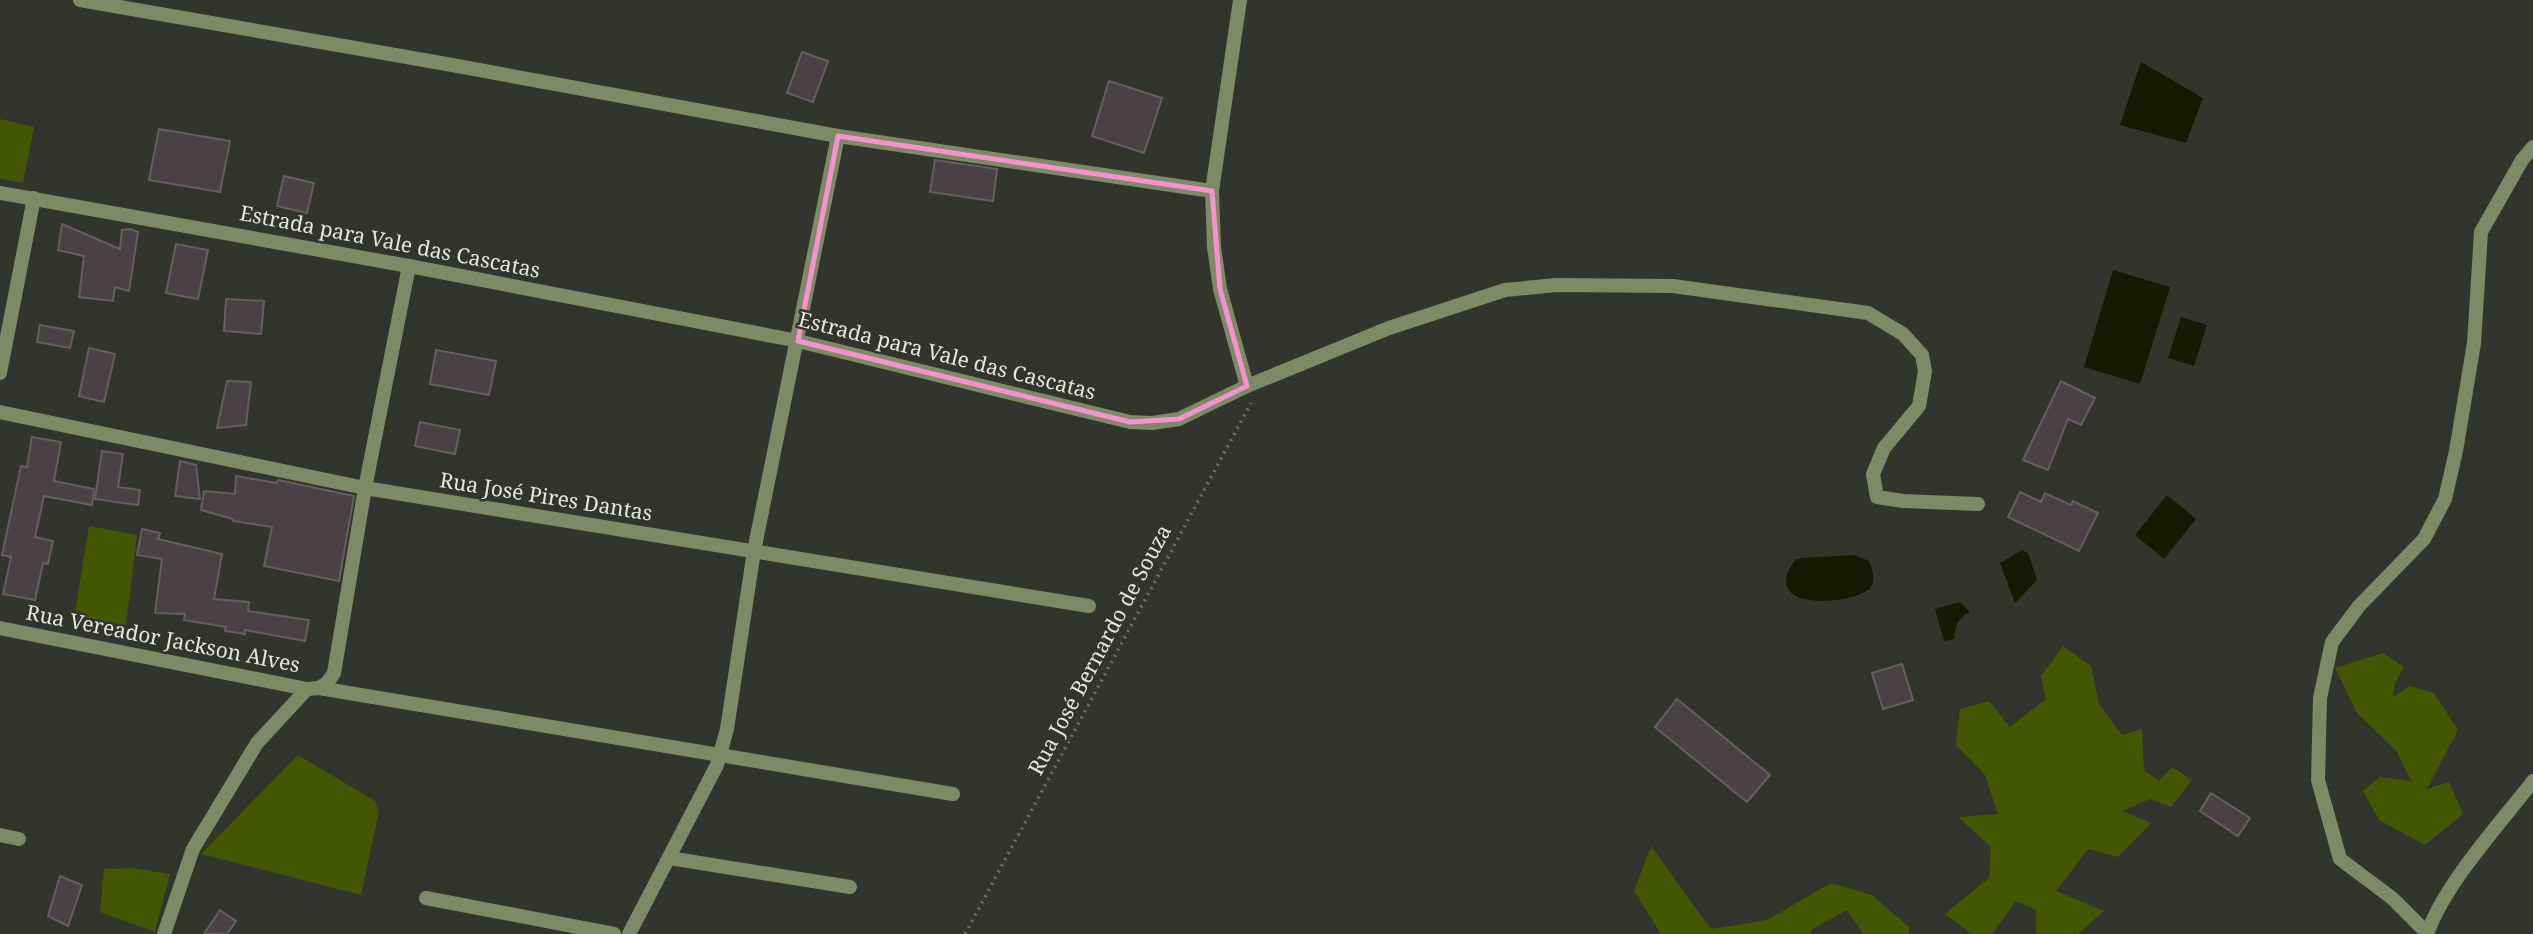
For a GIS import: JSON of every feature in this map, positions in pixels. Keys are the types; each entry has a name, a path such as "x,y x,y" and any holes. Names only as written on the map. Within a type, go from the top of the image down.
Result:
{"street":[{"path":"80,0 838,136 1212,191"},
{"path":"1240,0 1212,191 1214,247 1220,289 1248,386"},
{"path":"629,934 717,765 727,729 754,551 838,136"},
{"path":"2533,147 2522,160 2481,232 2474,343 2456,452 2445,499 2424,539 2359,606 2332,642 2320,698 2318,780 2340,859 2392,898 2427,934 2449,891 2533,781"},
{"name":"Estrada para Vale das Cascatas","path":"0,193 409,266 798,341 1130,422 1152,423 1179,419 1248,386 1389,328 1505,290 1556,285 1673,286 1868,313 1903,334 1922,355 1924,371 1919,406 1884,448 1873,474 1877,497 1903,501 1978,504"},
{"path":"0,373 34,198"},
{"path":"164,934 193,849 257,743 313,689 327,683 334,673 365,488 409,266"},
{"name":"Rua José Pires Dantas","path":"0,412 365,488 1089,606"},
{"name":"Rua Vereador Jackson Alves","path":"0,628 313,689 953,794"},
{"path":"0,835 19,839"},
{"path":"669,858 850,887"},
{"path":"426,898 614,934"}],"path":[{"name":"Rua José Bernardo de Souza","path":"965,934 1263,382"}],"highlighted area":[{"path":"838,136 1212,191 1220,289 1247,386 1179,419 1130,422 798,341"}],"green space":[{"path":"0,119 34,127 23,183 0,179"},
{"path":"89,526 137,535 126,625 74,619"},
{"path":"2063,646 2091,666 2099,704 2122,735 2142,729 2144,770 2159,781 2172,767 2192,780 2171,807 2150,799 2122,811 2151,823 2118,857 2088,849 2056,891 2104,911 2078,934 2036,934 2036,910 2016,901 1992,934 1972,934 1945,914 1989,878 1991,847 1958,817 1998,814 1985,775 1956,745 1960,709 1989,701 2010,727 2046,699 2041,676"},
{"path":"2383,653 2404,667 2395,683 2393,697 2410,686 2434,693 2458,730 2427,789 2449,782 2463,814 2425,845 2379,820 2363,791 2380,777 2411,781 2397,752 2357,713 2335,668"},
{"path":"298,755 375,801 379,811 361,895 201,854"},
{"path":"1651,846 1711,929 1767,920 1831,883 1872,895 1909,927 1909,934 1863,934 1847,910 1811,930 1812,934 1661,934 1634,891"},
{"path":"132,868 170,874 155,932 100,912 104,869"}],"shaded area":[{"path":"2141,62 2203,98 2186,143 2120,125"},
{"path":"2113,270 2170,287 2140,384 2084,367"},
{"path":"2181,317 2207,325 2194,366 2168,358"},
{"path":"2167,495 2196,519 2164,559 2135,535"},
{"path":"2022,550 2028,553 2037,580 2015,603 2000,563"},
{"path":"1855,555 1869,561 1872,571 1871,587 1864,592 1853,597 1822,601 1794,595 1787,587 1788,573 1795,560"},
{"path":"1960,602 1970,612 1958,623 1954,639 1944,641 1935,609"}],"building":[{"path":"802,52 828,61 813,102 787,93"},
{"path":"1109,81 1162,98 1144,153 1092,136"},
{"path":"159,129 230,141 220,192 149,180"},
{"path":"935,160 997,169 993,201 930,192"},
{"path":"284,176 314,183 307,213 277,206"},
{"path":"62,224 120,249 122,230 138,232 129,291 115,287 113,301 79,297 84,256 58,250"},
{"path":"176,244 208,250 198,299 166,293"},
{"path":"226,299 264,301 261,334 224,331"},
{"path":"40,325 74,331 70,348 37,342"},
{"path":"89,348 115,354 104,402 79,396"},
{"path":"436,350 496,361 489,395 430,384"},
{"path":"227,381 251,382 246,425 217,428"},
{"path":"2061,381 2095,398 2081,425 2068,419 2048,470 2023,460"},
{"path":"420,422 460,430 455,454 415,446"},
{"path":"32,437 61,442 54,481 94,489 92,505 44,496 35,537 53,541 48,564 43,563 35,600 3,594 11,557 2,555 21,466 27,467"},
{"path":"102,451 123,454 118,487 140,490 138,505 95,499"},
{"path":"180,461 196,465 200,499 175,496"},
{"path":"236,476 277,483 278,480 354,496 339,581 264,566 272,527 233,521 201,510 204,491 235,494"},
{"path":"2020,492 2041,502 2045,493 2071,505 2073,501 2098,513 2079,551 2008,517"},
{"path":"142,529 160,533 158,539 222,554 214,599 249,602 248,611 309,620 305,641 245,630 245,634 225,631 226,627 184,620 185,614 155,613 162,559 137,555"},
{"path":"1902,664 1913,700 1883,709 1872,673"},
{"path":"1677,699 1770,775 1747,802 1655,727"},
{"path":"2211,793 2250,818 2238,836 2200,811"},
{"path":"60,876 82,885 68,926 48,916"},
{"path":"220,910 236,921 227,934 204,934"}]}
